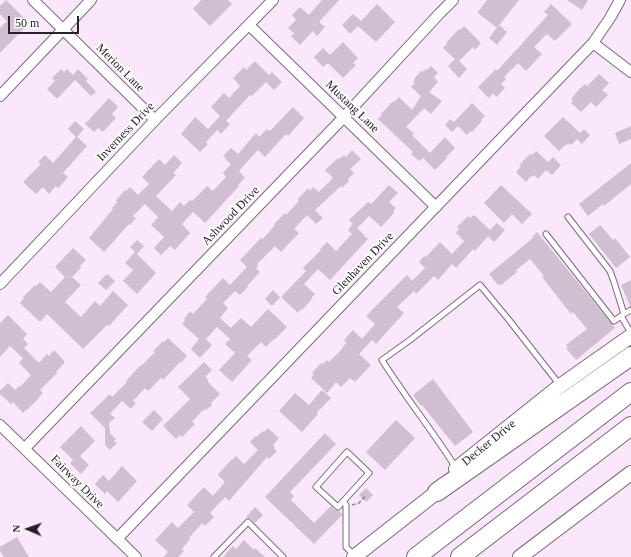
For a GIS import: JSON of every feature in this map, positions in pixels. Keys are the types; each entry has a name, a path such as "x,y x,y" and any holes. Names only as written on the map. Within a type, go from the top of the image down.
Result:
{"highway":[{"path":"437,492 631,356"},
{"path":"416,557 631,392"},
{"path":"460,557 631,426"}],"main road":[{"name":"Decker Drive","path":"355,557 437,492 456,469 560,386 631,336"},
{"path":"520,557 631,473"}],"street":[{"name":"Merion Lane","path":"33,0 155,120"},
{"path":"0,96 91,0"},
{"name":"Inverness Drive","path":"0,284 155,120 273,0"},
{"name":"Ashwood Drive","path":"25,448 344,117 453,0"},
{"name":"Glenhaven Drive","path":"117,539 593,43 620,0"},
{"name":"Mustang Lane","path":"249,25 436,207"},
{"path":"593,43 631,72"},
{"name":"Fairway Drive","path":"0,425 136,557"}],"lane":[{"path":"568,217 610,271 622,315 631,333"},
{"path":"546,234 614,321 631,310"},
{"path":"456,469 396,383 382,360 480,285 560,386"},
{"path":"345,503 338,507 316,487 347,452 369,473 345,503 346,547 355,557"},
{"path":"214,557 248,522 283,557"}],"path":[{"path":"345,503 353,505 356,504 366,495"}],"building":[{"path":"6,0 29,23 0,53 0,28 7,21 0,14 0,6"},
{"path":"201,0 228,0 232,4 210,26 193,9"},
{"path":"322,0 339,0 319,22 325,27 317,36 313,31 300,45 291,36 294,33 288,28 296,20 292,15 300,7 309,15"},
{"path":"487,0 519,0 497,28 478,13"},
{"path":"567,0 588,0 582,10"},
{"path":"377,4 395,22 376,42 358,26 350,34 342,25 353,14 361,21"},
{"path":"551,4 572,24 555,41 547,34 534,47 542,54 526,71 518,63 504,77 506,79 501,84 505,88 496,97 493,93 489,98 478,87 496,69 497,71 548,15 544,12"},
{"path":"499,25 507,32 497,45 489,38"},
{"path":"464,26 481,43 475,50 473,47 459,61 467,69 459,78 448,66 455,59 443,48 459,29 460,30"},
{"path":"343,42 358,58 353,63 356,65 343,78 328,63 323,67 314,57 323,48 330,55"},
{"path":"255,61 269,75 272,72 282,82 274,90 266,82 252,96 250,95 226,121 230,124 221,134 217,130 207,141 206,143 208,144 200,152 181,134 195,117 208,129 220,116 211,107 224,93 229,98 240,86 233,78 244,67 246,70"},
{"path":"431,66 438,73 434,77 438,82 429,92 442,101 431,114 424,108 406,127 414,133 412,135 430,153 445,137 455,148 435,170 423,158 419,161 411,154 413,152 378,119 393,101 394,102 399,97 412,110 421,96 411,87 415,83 413,82 415,80 414,79 422,70 423,72"},
{"path":"61,69 64,72 67,69 73,75 78,69 88,79 86,81 96,92 91,96 75,80 57,99 47,89 55,81 52,78"},
{"path":"599,74 609,83 602,90 608,95 596,107 591,102 581,112 571,103 573,101 571,99 580,88 585,84 587,86"},
{"path":"109,98 118,107 112,114 116,118 103,132 98,128 94,132 85,124"},
{"path":"472,103 485,116 481,120 482,121 472,132 470,131 467,135 458,126 452,132 445,125 450,119 454,122"},
{"path":"293,107 304,118 288,136 286,134 265,157 258,150 239,171 245,178 205,223 193,212 182,224 190,233 175,250 170,246 161,255 154,248 164,237 151,225 158,217 145,204 133,216 136,218 104,252 89,238 113,209 112,208 117,202 116,200 125,190 126,191 130,187 138,195 149,184 142,177 159,159 165,165 174,155 182,163 173,173 176,175 156,196 172,211 180,202 184,206 190,200 192,201 207,186 213,191 226,177 223,173 231,164 223,156 231,148 238,154 256,133 259,137 267,129 270,131"},
{"path":"563,117 580,133 584,129 590,135 582,144 577,139 571,145 568,143 566,146 565,145 559,151 544,136"},
{"path":"75,121 84,129 77,137 87,146 63,173 68,177 58,188 56,186 49,194 43,187 36,194 23,182 41,164 38,162 45,155 53,163 76,137 68,129"},
{"path":"631,126 631,139 619,144 615,133"},
{"path":"352,150 361,159 350,169 354,173 348,179 349,181 342,188 341,186 315,210 323,218 316,224 307,215 294,229 299,233 281,252 275,246 257,264 258,266 256,268 260,272 247,286 248,287 240,295 235,291 223,303 228,308 220,318 231,328 241,318 251,327 268,309 287,327 266,347 261,342 247,356 252,360 232,382 219,370 235,353 225,344 230,339 217,327 206,339 212,345 200,358 191,349 199,339 182,324 185,320 184,319 190,311 193,314 207,299 205,297 223,278 230,285 247,267 240,260 261,238 263,239 275,225 274,224 285,213 286,215 299,201 298,199 308,188 310,191 313,187 319,192 333,178 325,170 338,158 339,159 344,155 346,157"},
{"path":"536,151 548,162 553,157 561,165 552,175 546,170 538,179 534,175 532,177 531,176 526,182 516,172 521,166 519,165 530,154 532,155"},
{"path":"631,163 631,184 604,206 603,204 588,216 579,204"},
{"path":"389,185 398,193 389,202 396,208 393,211 394,213 381,227 369,216 357,228 349,220 368,202 371,204"},
{"path":"501,185 532,214 522,224 512,214 504,223 484,203"},
{"path":"474,215 490,230 497,223 505,230 494,242 488,236 475,251 473,249 456,268 452,264 438,280 434,276 416,294 414,291 397,307 404,313 376,344 372,340 359,354 371,365 355,382 350,378 341,387 336,382 327,393 311,378 314,374 312,373 321,363 323,364 327,360 329,362 341,350 346,343 344,340 353,330 362,339 375,324 366,316 407,275 412,281 425,268 419,262 424,256 426,257 440,242 452,254 464,241 456,233 459,229 457,227 468,216 470,218"},
{"path":"353,224 368,239 330,280 318,269 304,284 315,294 298,313 281,297 306,271 303,268 327,242 336,251 352,234 348,230"},
{"path":"600,225 613,240 615,238 630,257 616,268 589,234"},
{"path":"537,232 615,328 576,360 566,348 568,347 566,345 587,329 573,312 571,314 530,259 501,285 498,285 489,274 533,238 532,237"},
{"path":"137,240 144,246 137,254 130,247"},
{"path":"73,248 86,260 80,266 81,268 72,277 81,285 65,302 81,317 95,301 100,306 113,291 128,305 109,326 107,325 83,349 47,314 40,322 20,303 24,298 23,297 40,282 51,292 65,277 55,267"},
{"path":"135,252 156,273 137,294 123,281 133,270 125,263"},
{"path":"107,274 115,281 106,290 98,283"},
{"path":"631,280 631,306 630,306 621,285"},
{"path":"273,290 280,297 272,306 265,299"},
{"path":"8,315 27,334 23,339 28,344 24,348 39,363 47,354 49,356 54,350 65,362 56,372 57,373 40,390 43,393 39,398 23,413 13,402 11,404 0,394 0,391 8,383 15,390 19,386 20,387 31,375 19,363 23,358 10,346 0,357 0,323"},
{"path":"168,338 187,356 163,380 161,378 148,391 145,388 133,401 136,403 131,409 122,401 110,414 115,418 109,423 110,433 116,439 114,441 117,443 110,450 105,445 105,428 90,413 110,394 112,397 127,382 126,381 135,371 155,352 153,351"},
{"path":"204,362 212,370 206,376 209,383 220,394 211,403 212,405 206,410 205,409 202,411 192,422 195,424 182,437 180,435 176,439 163,426 190,399 178,387"},
{"path":"433,379 473,432 455,446 413,395"},
{"path":"322,390 331,398 317,412 318,414 302,432 279,411 295,393 309,405"},
{"path":"154,410 163,419 152,431 142,422"},
{"path":"396,420 415,438 385,470 366,452"},
{"path":"81,426 95,441 80,456 89,465 81,474 70,463 73,460 60,447"},
{"path":"268,428 279,438 273,445 277,451 269,459 267,457 229,501 225,497 210,513 214,517 205,526 202,523 189,538 190,539 182,549 184,551 178,557 163,557 168,552 155,540 172,522 178,528 194,512 187,505 204,487 213,496 225,482 218,475 221,471 236,456 244,464 258,450 250,442 255,436 256,437"},
{"path":"325,433 336,444 290,492 294,496 291,500 314,523 331,506 342,514 314,544 265,497"},
{"path":"122,466 137,481 118,502 107,491 105,494 95,484 103,475 109,481"},
{"path":"366,488 373,495 366,502 359,495"},
{"path":"255,507 263,515 255,523 246,517"},
{"path":"17,537 29,557 4,557 0,551 0,547"},
{"path":"244,540 254,550 255,548 265,557 223,557 233,546 236,549"}]}
